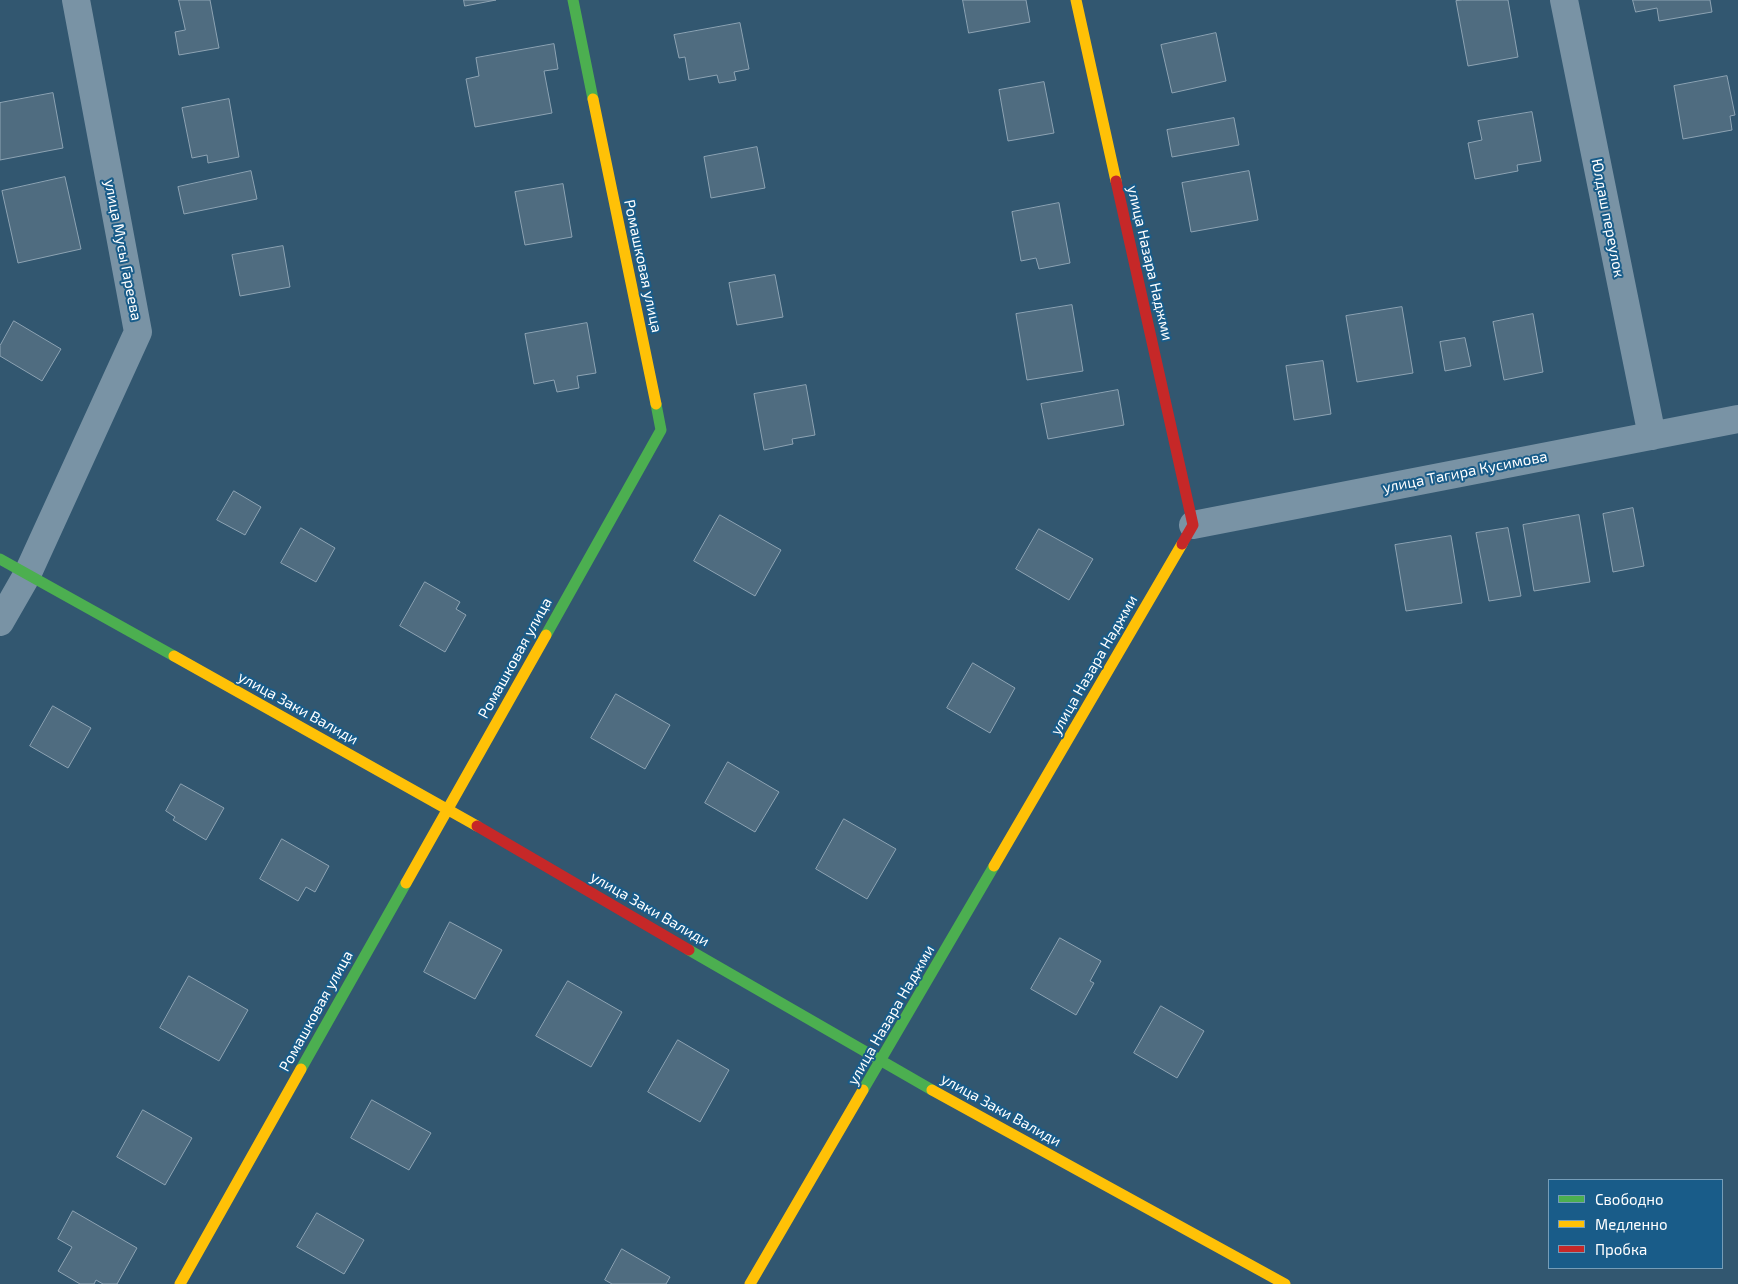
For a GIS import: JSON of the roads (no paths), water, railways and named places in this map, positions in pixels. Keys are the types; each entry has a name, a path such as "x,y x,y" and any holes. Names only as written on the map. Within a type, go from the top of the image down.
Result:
{"street":[{"name":"улица Мусы Гареева","path":"0,622 27,575 138,332 76,0"},
{"name":"Ромашковая улица","path":"180,1284 661,430 573,0"},
{"name":"улица Назара Наджми","path":"750,1284 1193,526 1076,0"},
{"name":"Юлдаш переулок","path":"1564,0 1652,436"},
{"name":"улица Тагира Кусимова","path":"1193,526 1738,419"},
{"name":"улица Заки Валиди","path":"0,559 448,808 881,1062 1258,1277 1285,1284"}]}
